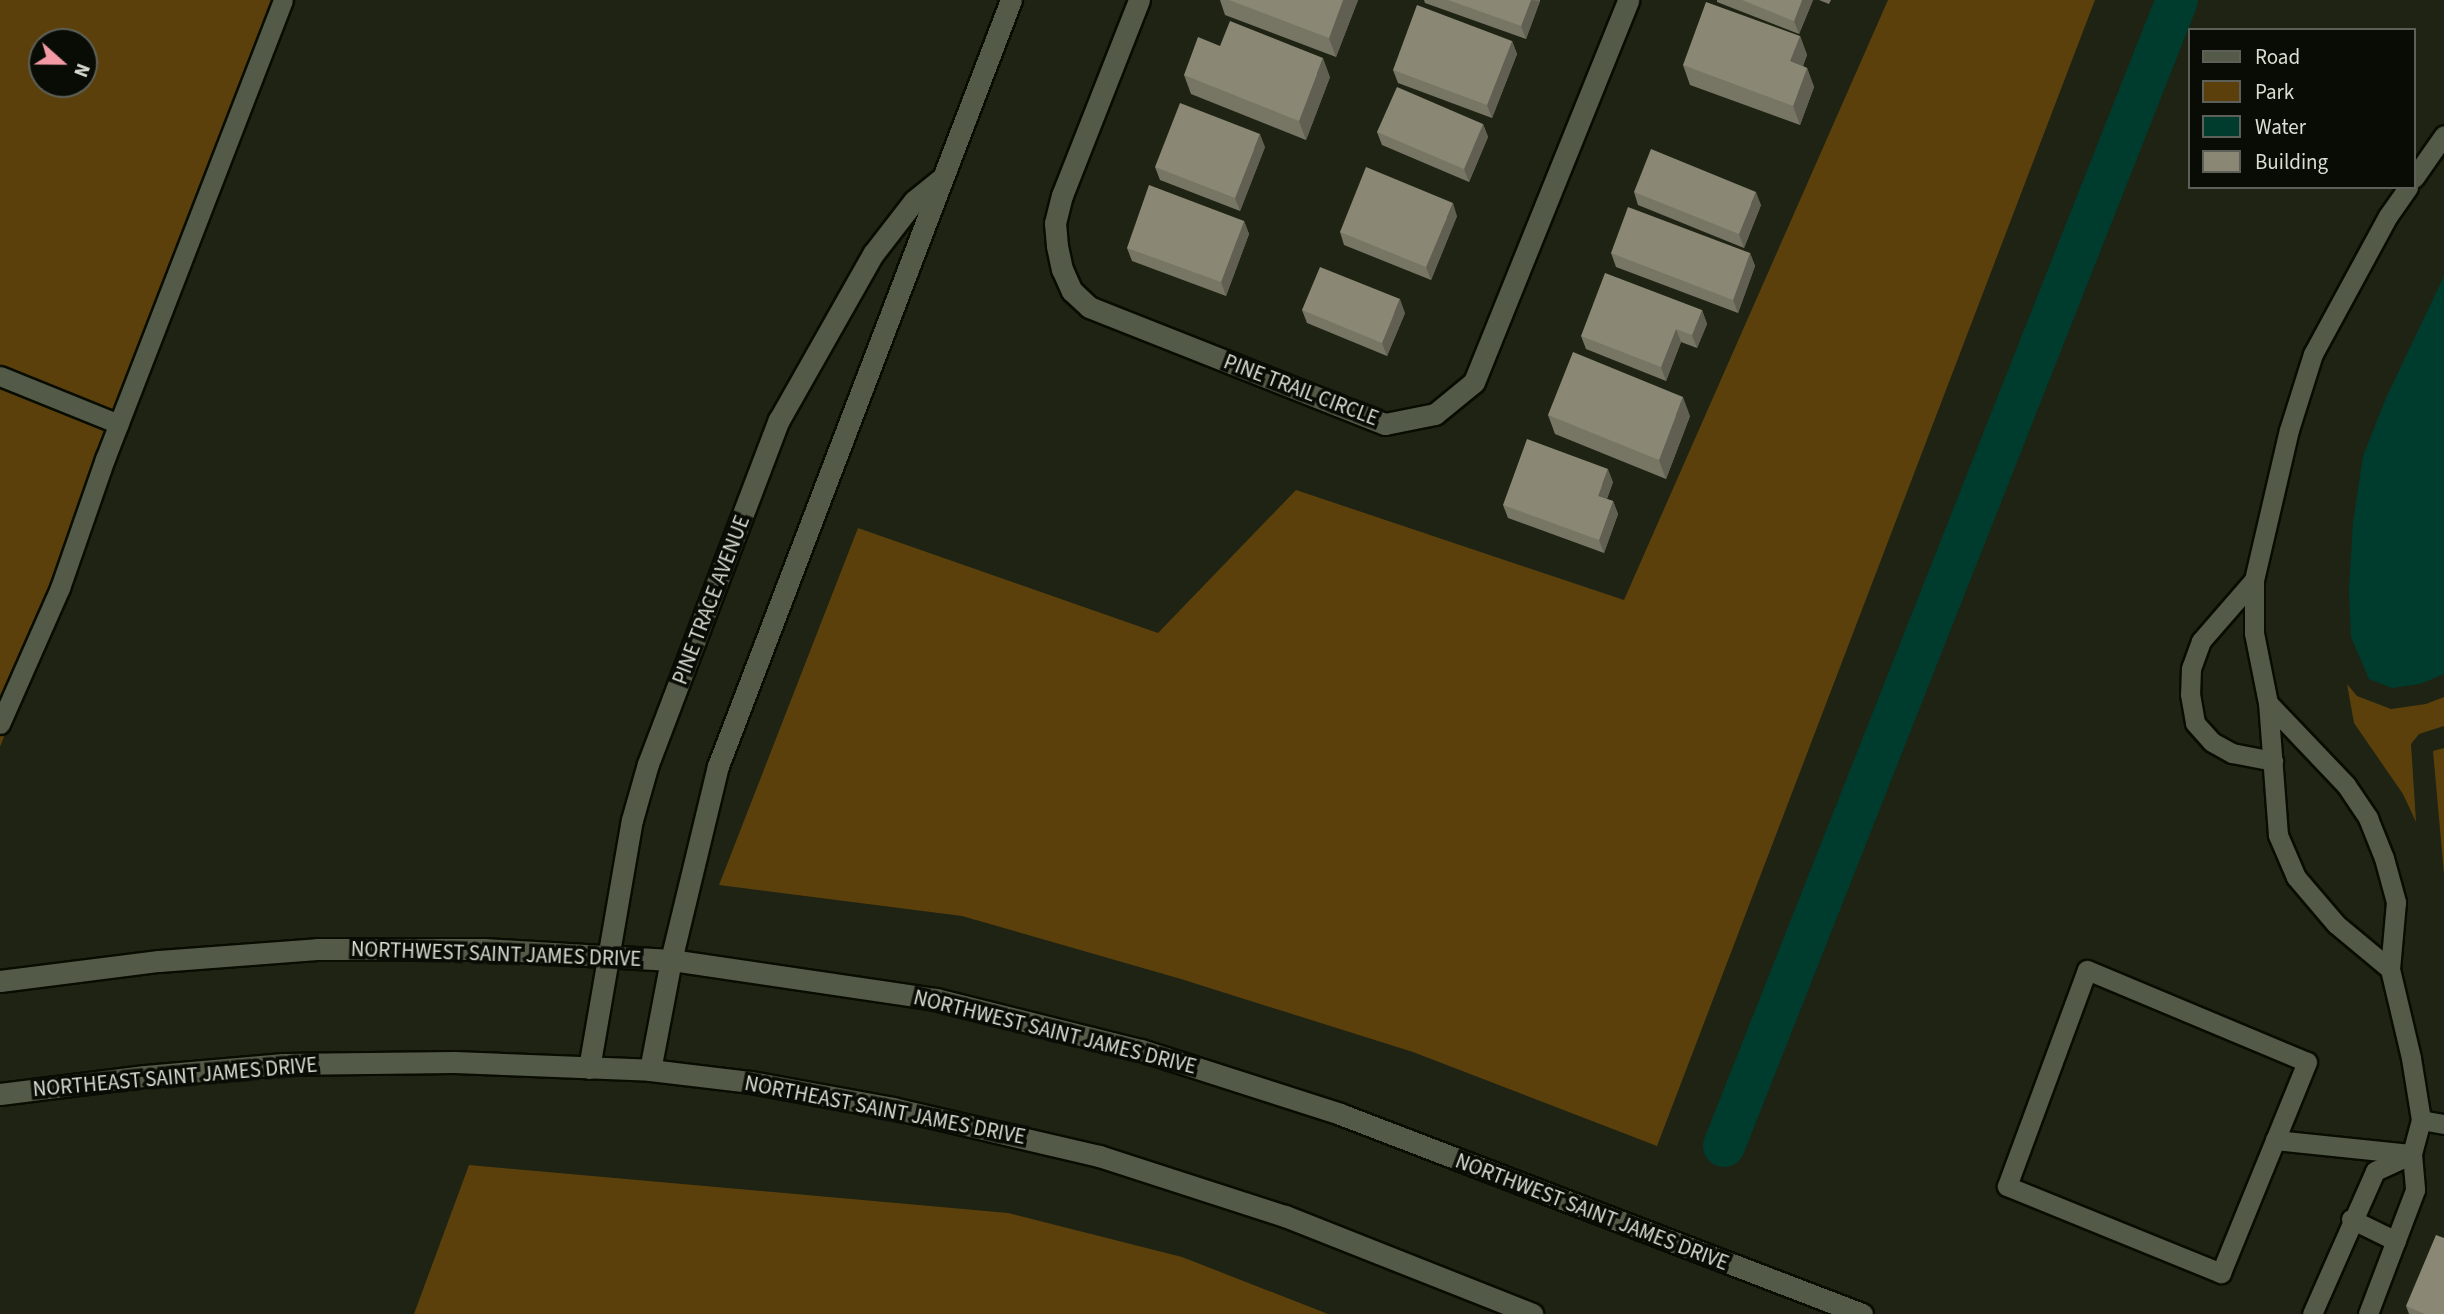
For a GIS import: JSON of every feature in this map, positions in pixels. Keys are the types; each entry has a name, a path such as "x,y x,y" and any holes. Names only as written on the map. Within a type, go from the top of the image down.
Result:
{"main road":[{"name":"PINE TRACE AVENUE","path":"650,1070 671,960 718,766 1011,0"},
{"name":"PINE TRAIL CIRCLE","path":"1139,0 1059,205 1055,223 1057,246 1062,269 1072,291 1089,307 1385,424 1435,414 1474,382 1628,0"},
{"name":"PINE TRACE AVENUE","path":"589,1068 606,956 632,820 648,764 779,420 873,254 914,201 941,179"},
{"name":"NORTHWEST SAINT JAMES DRIVE","path":"0,981 159,961 317,949 484,949 671,960 936,999 1141,1050 1340,1114 1861,1314"},
{"name":"NORTHEAST SAINT JAMES DRIVE","path":"0,1094 145,1076 283,1064 454,1062 650,1070 751,1082 893,1108 1100,1156 1285,1216 1532,1314"}],"lane":[{"path":"0,724 60,588 119,424 282,0"},
{"path":"2416,175 2444,135"},
{"path":"2390,969 2336,924 2296,877 2278,835 2268,703 2254,633 2253,580 2289,430 2313,354 2388,216 2407,189"},
{"path":"0,376 119,424"},
{"path":"2253,580 2201,641 2191,668 2190,694 2196,723 2212,742 2232,753 2273,761"},
{"path":"2268,703 2346,785 2368,818 2384,858 2396,902 2390,969 2411,1058 2421,1119 2412,1154 2415,1191 2368,1314"},
{"path":"2087,970 2307,1062 2275,1140 2221,1273 2007,1186 2087,970"},
{"path":"2421,1119 2444,1124"},
{"path":"2275,1140 2412,1154"},
{"path":"2312,1314 2351,1220 2375,1171 2412,1154"},
{"path":"2351,1220 2396,1241"}],"green space":[{"path":"0,0 288,0 0,747"},
{"path":"1888,0 2095,0 1657,1146 1413,1052 1181,979 962,916 719,885 858,528 1158,633 1296,490 1624,600"},
{"path":"2347,684 2357,696 2391,709 2426,704 2444,697 2444,726 2419,734 2411,744 2416,822 2403,794 2354,723"},
{"path":"2444,748 2444,874 2433,751"},
{"path":"469,1165 1008,1213 1182,1257 1328,1314 414,1314"}],"water":[{"path":"2444,276 2444,674 2420,684 2392,688 2369,679 2351,637 2349,589 2353,523 2363,456 2386,398"}],"building":[{"path":"1229,0 1343,0 1329,38"},
{"path":"1448,0 1531,0 1521,26"},
{"path":"1742,0 1802,0 1794,21"},
{"path":"1706,2 1800,36 1790,61 1807,68 1793,106 1683,65"},
{"path":"1417,5 1512,41 1487,105 1393,70"},
{"path":"1230,21 1323,58 1299,121 1184,75 1198,37 1220,46"},
{"path":"1397,87 1483,124 1464,169 1377,132"},
{"path":"1180,103 1260,134 1235,198 1155,167"},
{"path":"1651,149 1756,192 1739,234 1634,192"},
{"path":"1366,167 1453,203 1426,267 1340,232"},
{"path":"1149,185 1244,221 1221,282 1127,248"},
{"path":"1628,207 1750,253 1733,300 1611,253"},
{"path":"1320,267 1400,299 1382,343 1302,310"},
{"path":"1605,273 1702,310 1692,335 1676,329 1661,367 1581,336"},
{"path":"1573,352 1683,397 1659,460 1548,415"},
{"path":"1527,439 1608,469 1598,496 1613,501 1599,540 1503,505"},
{"path":"2436,1235 2444,1238 2444,1314 2425,1314 2406,1306"}],"waterway":[{"path":"1724,1146 2177,0"}]}
